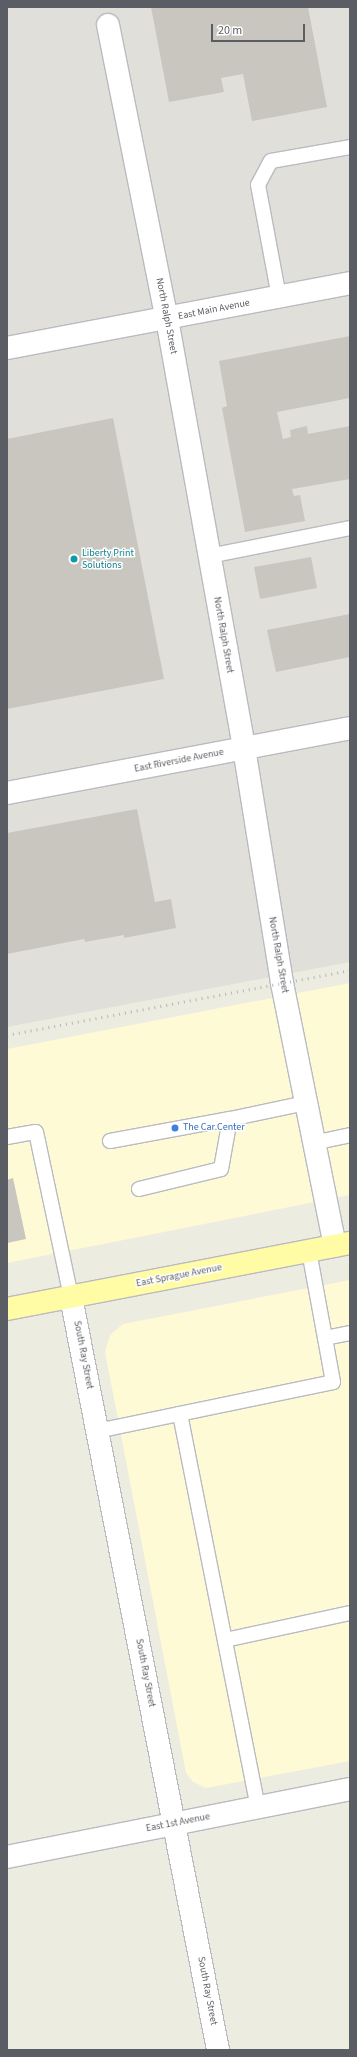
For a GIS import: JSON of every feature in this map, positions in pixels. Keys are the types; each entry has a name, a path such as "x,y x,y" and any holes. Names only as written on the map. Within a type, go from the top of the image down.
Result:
{"main road":[{"name":"East Sprague Avenue","path":"7,1309 343,1245"}],"street":[{"name":"North Ralph Street","path":"108,25 167,319 244,748 282,983 313,1143 343,1245"},
{"name":"East Main Avenue","path":"7,348 167,319 350,283"},
{"name":"East Riverside Avenue","path":"7,793 350,728"},
{"name":"South Ray Street","path":"71,1297 218,2050"},
{"name":"East 1st Avenue","path":"7,1857 350,1789"}],"lane":[{"path":"279,297 258,185 271,161 350,147"},
{"path":"209,556 350,528"},
{"path":"110,1141 230,1119 306,1103"},
{"path":"139,1188 221,1169 230,1119"},
{"path":"7,1137 36,1132 71,1297"},
{"path":"313,1143 350,1135"},
{"path":"97,1431 333,1382 309,1251"},
{"path":"325,1338 350,1333"},
{"path":"180,1414 258,1808"},
{"path":"225,1640 350,1614"}],"shaded area":[{"path":"7,7 350,7 350,962 7,1027"},
{"path":"350,983 350,1195 7,1263 7,1049"},
{"path":"350,1280 350,1761 206,1788 193,1782 186,1773 105,1352 110,1335 123,1324"}],"building":[{"path":"151,7 308,7 327,107 252,121 243,74 221,78 224,92 169,102"},
{"path":"350,336 350,398 277,412 283,439 291,437 290,430 307,426 308,434 350,426 350,479 292,489 294,496 300,495 305,521 245,532 222,408 227,406 219,361"},
{"name":"Liberty Print Solutions","path":"113,418 164,679 7,709 7,439"},
{"path":"311,557 317,588 260,599 254,567"},
{"path":"350,614 350,657 276,672 267,630"},
{"path":"137,809 155,902 171,899 176,928 124,938 124,935 85,942 84,939 7,954 7,833"},
{"path":"13,1178 26,1239 7,1243 7,1180"}],"railway":[{"path":"7,1035 350,970"}],"place":[{"name":"Liberty Print Solutions","path":"74,559"},
{"name":"The Car Center","path":"175,1128"}]}
